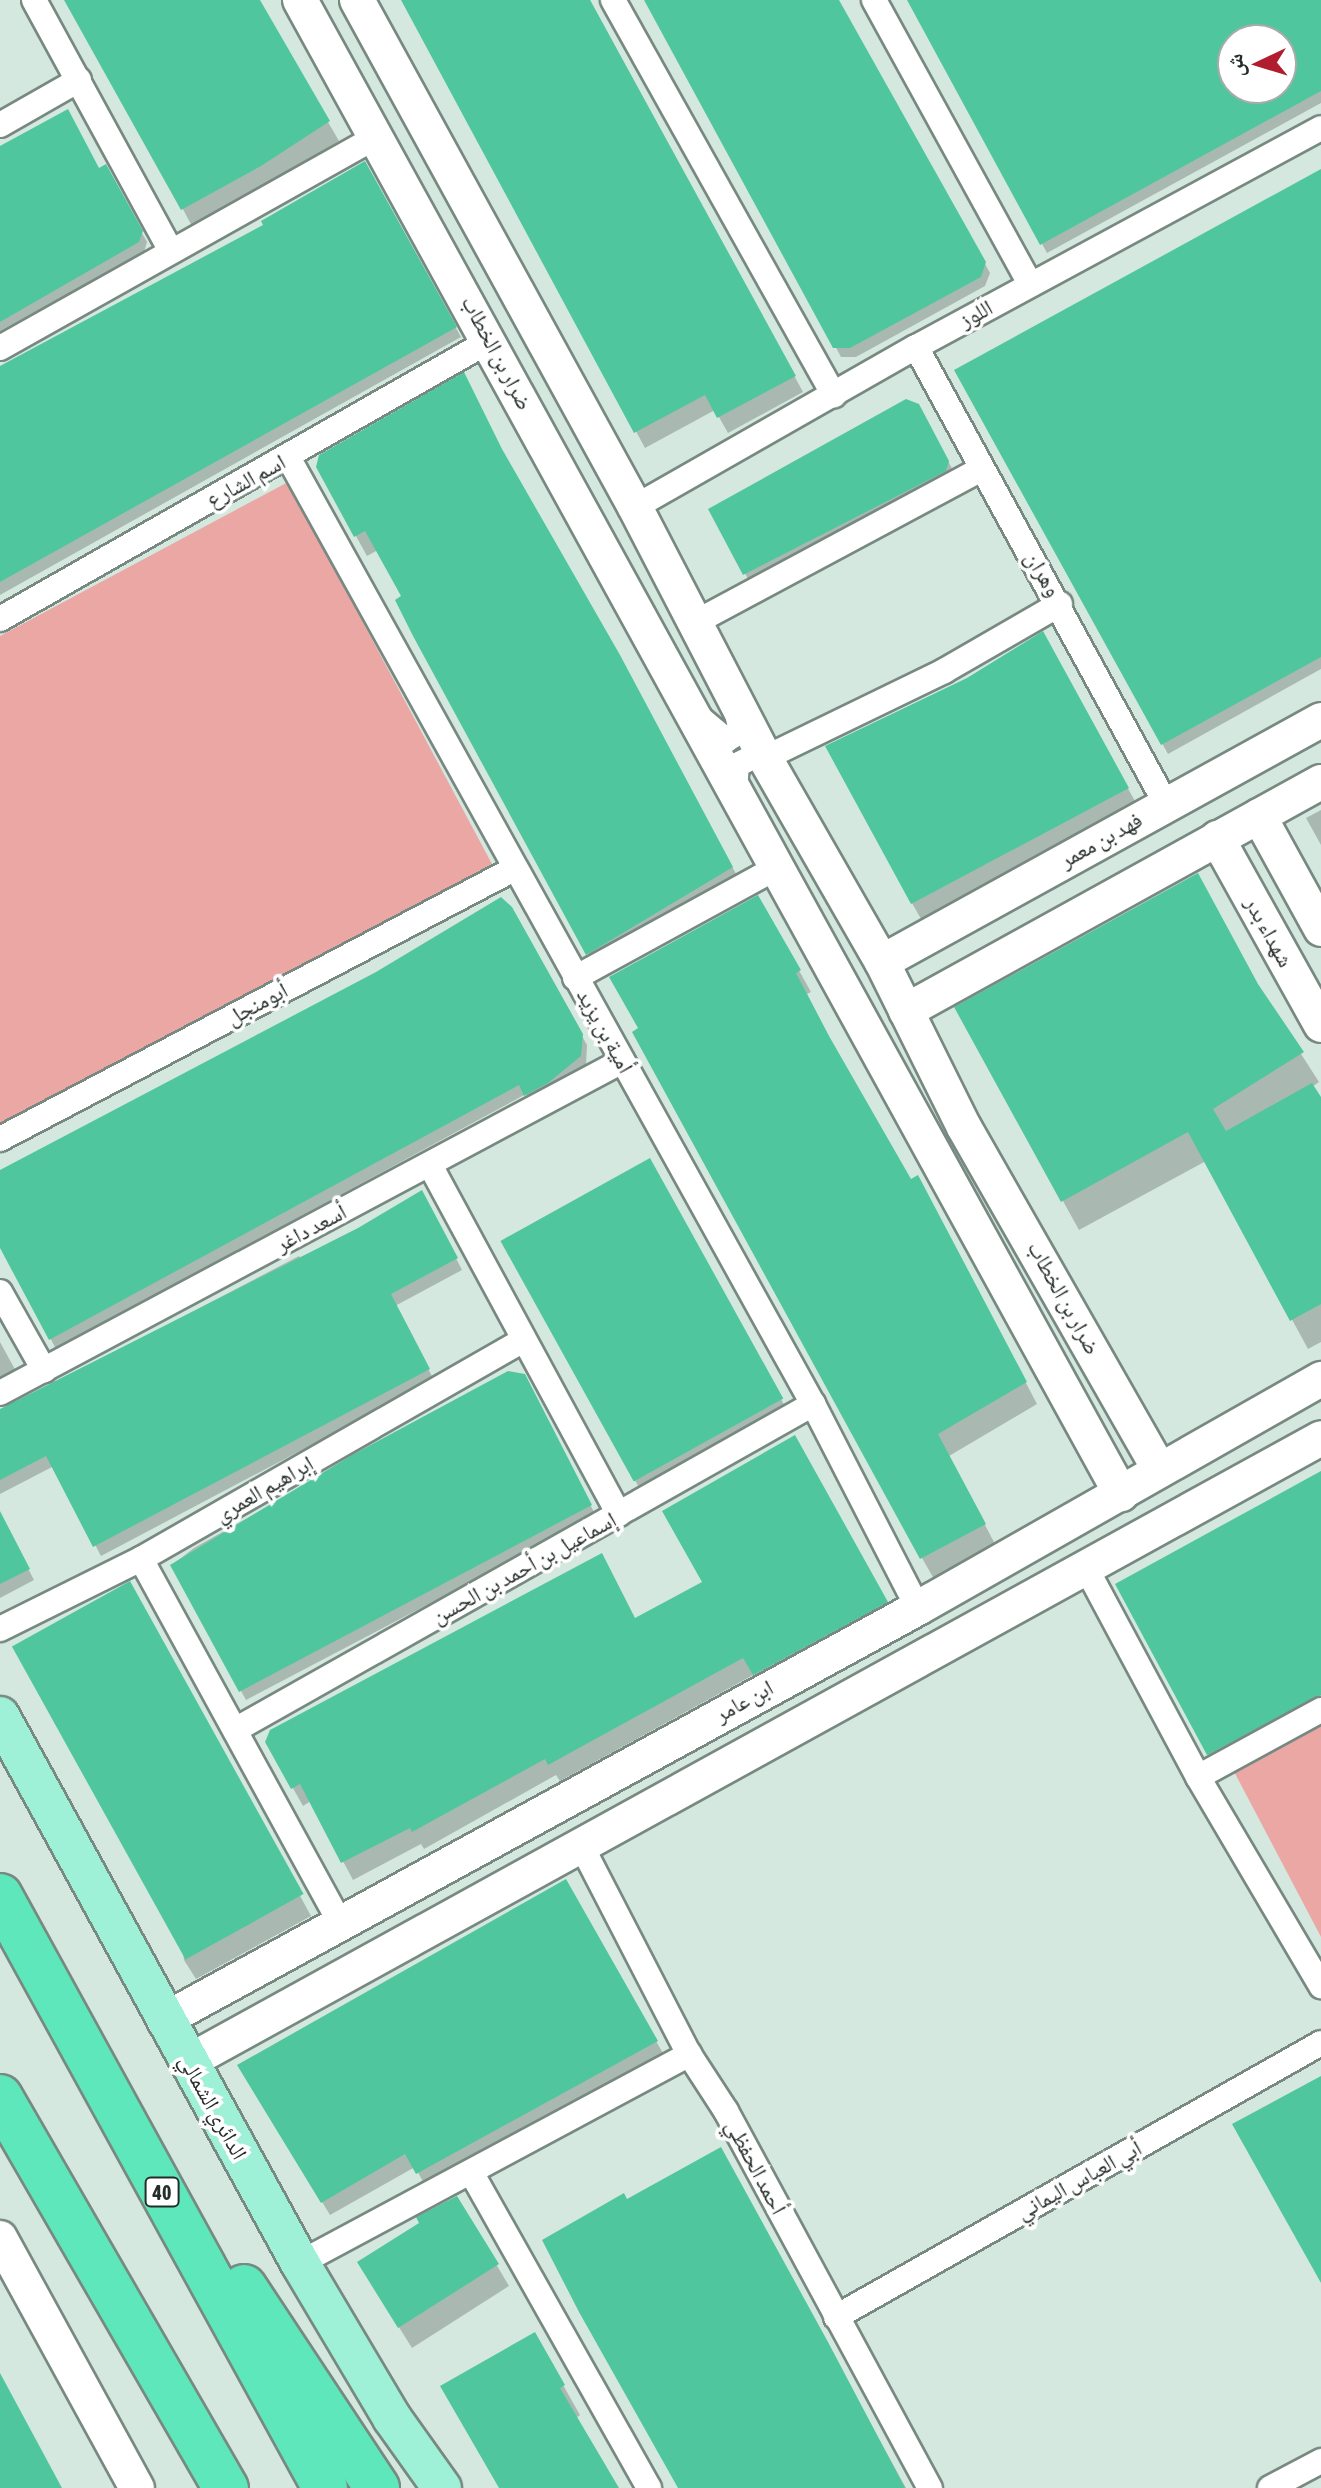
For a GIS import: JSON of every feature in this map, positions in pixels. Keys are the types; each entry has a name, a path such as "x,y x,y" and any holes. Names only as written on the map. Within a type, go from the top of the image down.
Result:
{"highway":[{"name":"40","path":"0,1896 325,2488"},
{"path":"55,1997 377,2488"},
{"path":"0,2097 223,2484"}],"main road":[{"name":"الدائري الشمالي","path":"0,1716 300,2263 392,2418 442,2488"}],"street":[{"path":"34,0 171,251"},
{"name":"ضرار بن الخطاب","path":"300,0 491,340 686,709 887,1065 1121,1494"},
{"name":"ضرار بن الخطاب","path":"357,0 635,507 728,680 765,758 882,962 932,1072 928,1088 908,1090 887,1065"},
{"path":"613,0 834,395"},
{"path":"874,0 1030,284"},
{"path":"0,125 79,80"},
{"name":"اللوز","path":"635,507 1030,284 1321,128"},
{"path":"0,348 378,136"},
{"name":"اسم الشارع","path":"0,619 491,340"},
{"name":"وهران","path":"916,347 980,470 1060,604 1166,804"},
{"name":"أمية بن يزيد","path":"288,457 813,1404 918,1608"},
{"path":"696,622 980,470"},
{"path":"735,792 737,765 765,758 944,671 1060,604"},
{"name":"ضرار بن الخطاب","path":"686,709 726,740 741,731 728,680"},
{"name":"فهد بن معمر","path":"882,962 1321,720"},
{"path":"1225,852 1259,816 1321,782"},
{"path":"1259,816 1321,929"},
{"path":"912,1026 939,992 1245,840 1275,846"},
{"name":"شهداء بدر","path":"1225,852 1321,1025"},
{"path":"575,978 776,868"},
{"name":"أبومنجل","path":"0,1139 514,869"},
{"path":"914,945 912,975 939,992"},
{"name":"ضرار بن الخطاب","path":"912,1026 964,1127 1160,1470"},
{"name":"أسعد داغر","path":"0,1393 622,1061"},
{"name":"ضرار بن الخطاب","path":"938,1159 930,1128 939,1112 964,1127"},
{"path":"430,1165 619,1514"},
{"path":"0,1292 44,1370"},
{"name":"إبراهيم العمري","path":"0,1629 141,1559 523,1340"},
{"name":"ابن عامر","path":"164,2020 918,1608 1321,1379"},
{"name":"إسماعيل بن أحمد بن الحسن","path":"235,1730 813,1404"},
{"path":"188,2062 1321,1438"},
{"path":"141,1559 341,1924"},
{"path":"1085,1566 1198,1777 1321,1986"},
{"path":"851,1642 837,1658 837,1672 851,1688 872,1686"},
{"path":"771,1686 792,1684 806,1699 804,1720 794,1729"},
{"path":"1198,1777 1321,1710"},
{"name":"أحمد الحفظي","path":"582,1847 689,2054 726,2111 930,2488"},
{"name":"أبي العباس اليماني","path":"836,2317 1321,2043"},
{"path":"300,2263 689,2054"},
{"path":"471,2172 649,2488"},
{"path":"0,2238 137,2488"},
{"path":"1270,2488 1321,2461"}],"shaded area":[{"path":"288,482 492,864 0,1128 0,636"},
{"path":"1321,1715 1321,1937 1229,1762"}],"building":[{"path":"64,0 260,0 330,121 261,166 181,210"},
{"path":"401,0 590,0 796,376 717,418 705,395 634,433"},
{"path":"644,0 839,0 986,262 981,277 850,348 833,348"},
{"path":"907,0 1321,0 1321,91 1040,245"},
{"path":"68,109 99,168 106,164 143,231 139,242 0,322 0,146"},
{"path":"365,161 457,327 0,582 0,366 263,225 261,221"},
{"path":"1321,169 1321,657 1161,745 954,370"},
{"path":"464,372 502,449 620,655 733,867 586,955 413,636 395,600 401,596 365,531 354,537 316,467 319,455"},
{"path":"906,399 919,404 949,461 946,471 743,575 708,509"},
{"path":"1043,631 1129,788 911,904 825,746 967,678"},
{"path":"1198,873 1258,984 1304,1052 1213,1109 1226,1131 1312,1083 1321,1097 1321,1304 1290,1321 1188,1132 1061,1202 954,1007"},
{"path":"758,895 801,970 796,973 829,1036 911,1179 918,1175 1027,1382 938,1434 986,1524 920,1559 632,1032 638,1028 609,977"},
{"path":"501,897 512,907 583,1034 581,1056 548,1083 524,1096 519,1085 49,1340 0,1248 0,1170 376,972"},
{"path":"650,1158 783,1399 634,1481 500,1241"},
{"path":"422,1190 458,1258 391,1294 430,1369 93,1547 46,1456 0,1480 0,1409 358,1228"},
{"path":"508,1371 525,1374 592,1505 239,1692 170,1565 352,1455"},
{"path":"795,1435 888,1602 753,1675 743,1658 548,1765 545,1759 412,1832 410,1828 341,1863 300,1784 291,1789 265,1742 270,1730 602,1553 635,1618 702,1582 662,1511"},
{"path":"1321,1471 1321,1695 1207,1755 1115,1584"},
{"path":"0,1511 30,1569 0,1584"},
{"path":"130,1581 304,1894 185,1960 12,1646"},
{"path":"566,1879 658,2041 416,2174 405,2154 321,2203 237,2065"},
{"path":"1321,2076 1321,2283 1232,2124"},
{"path":"721,2147 905,2488 678,2488 579,2312 542,2240 624,2193 627,2199"},
{"path":"457,2196 499,2264 398,2328 357,2262 419,2223 416,2217"},
{"path":"535,2332 565,2385 560,2388 619,2488 499,2488 440,2386"},
{"path":"0,2373 62,2488 0,2488"}]}
